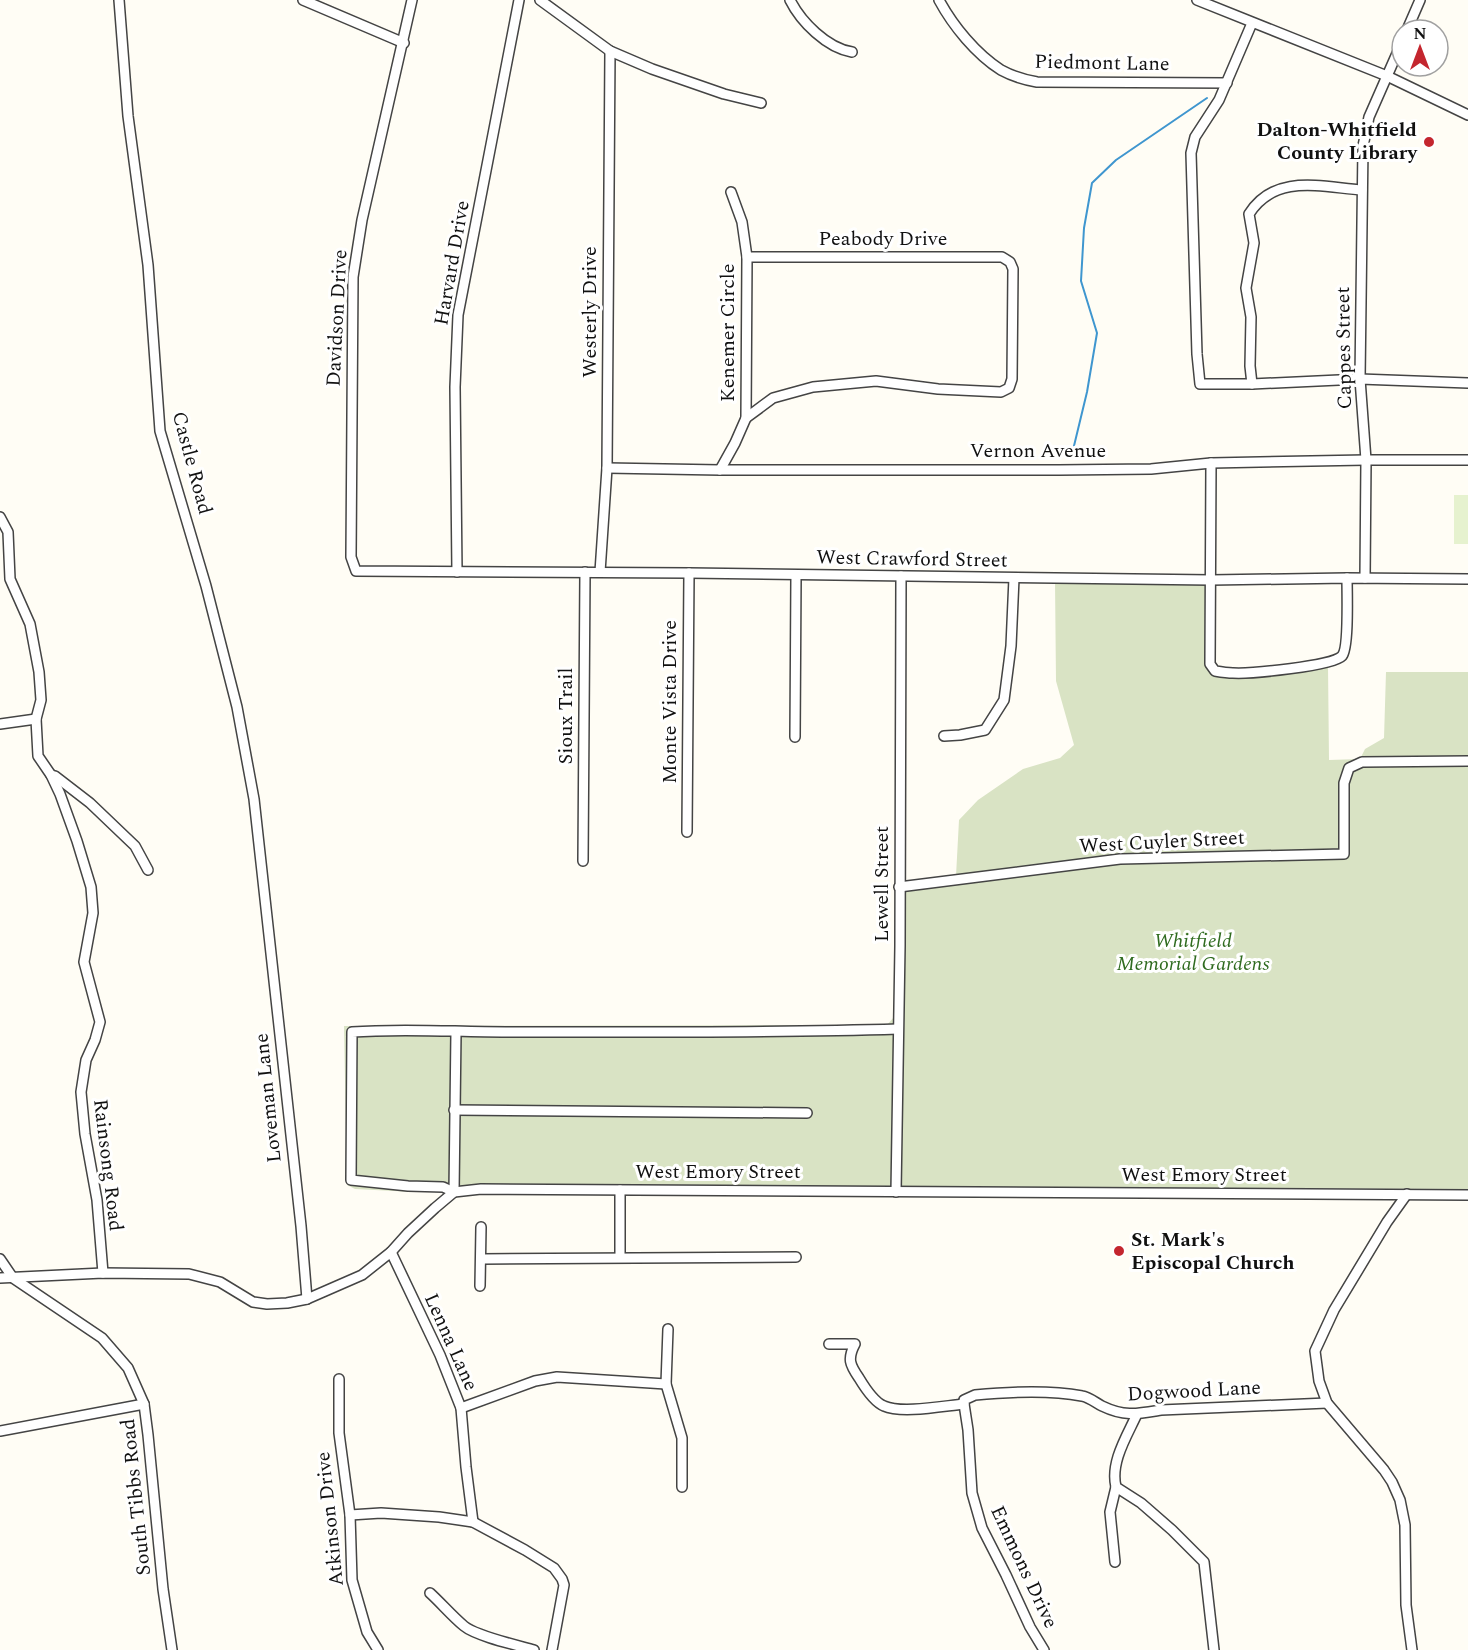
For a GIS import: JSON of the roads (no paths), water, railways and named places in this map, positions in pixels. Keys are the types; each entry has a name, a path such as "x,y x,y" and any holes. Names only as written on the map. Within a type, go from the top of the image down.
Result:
{"street":[{"name":"Castle Road","path":"119,0 128,116 148,265 160,431 206,586 237,707 254,799 265,893"},
{"path":"303,0 404,43"},
{"name":"Davidson Drive","path":"356,572 351,557 352,277 362,220 412,0"},
{"name":"Harvard Drive","path":"457,572 455,387 458,315 519,0"},
{"path":"540,0 609,51 713,90 761,103"},
{"path":"790,0 802,20 812,29 837,48 852,52"},
{"name":"Piedmont Lane","path":"939,0 953,23 989,62 1023,79 1037,82 1227,83"},
{"path":"1197,0 1387,76 1468,115"},
{"path":"1412,18 1420,0"},
{"path":"1252,23 1214,110 1195,137 1192,146 1193,236 1200,384 1360,379 1468,383"},
{"name":"Westerly Drive","path":"600,572 608,468 609,51"},
{"name":"Cappes Street","path":"1365,578 1366,460 1360,379 1363,146 1369,117 1390,69"},
{"path":"1252,384 1251,317 1246,288 1254,243 1249,214 1268,194 1287,186 1303,185 1362,190"},
{"name":"Kenemer Circle","path":"720,470 746,418 747,257 742,222 731,192"},
{"name":"Peabody Drive","path":"746,418 773,398 813,387 876,381 938,389 1001,392 1009,388 1012,379 1012,269 1010,262 1002,257 747,257"},
{"name":"Vernon Avenue","path":"608,468 1151,469 1211,463 1468,460"},
{"path":"1211,463 1210,664 1215,672 1265,672 1329,662 1342,656 1347,638 1347,578"},
{"name":"Rainsong Road","path":"0,517 8,532 9,579 30,624 37,662 41,700 36,719 38,756 60,794 91,887 93,913 84,962 100,1022 86,1060 81,1092 85,1134 97,1200 103,1273"},
{"name":"West Crawford Street","path":"356,572 600,572 1211,580 1468,579"},
{"name":"Sioux Trail","path":"584,861 585,572"},
{"name":"Monte Vista Drive","path":"687,832 689,573"},
{"path":"795,737 796,575"},
{"name":"Lewell Street","path":"896,1192 901,576"},
{"path":"944,736 986,730 1004,700 1011,646 1014,578"},
{"path":"0,724 36,719"},
{"name":"West Cuyler Street","path":"899,887 1120,859 1344,854 1344,783 1349,768 1362,762 1468,761"},
{"path":"51,775 90,803 135,846 148,870"},
{"name":"Loveman Lane","path":"265,893 307,1299"},
{"path":"0,1278 103,1273 189,1274 220,1282 253,1302 287,1304 307,1299 362,1275 391,1252 408,1233 454,1192 456,1032 811,1032 898,1029"},
{"name":"West Emory Street","path":"456,1032 390,1030 352,1032 351,1180 408,1186 443,1186 454,1192 480,1189 1468,1195"},
{"path":"454,1110 807,1113"},
{"path":"620,1190 620,1257"},
{"path":"1407,1194 1387,1222 1334,1310 1315,1351 1319,1381 1327,1403 1383,1470 1392,1482 1400,1500 1404,1525 1406,1605 1412,1650"},
{"path":"480,1286 481,1227"},
{"name":"Lenna Lane","path":"391,1252 440,1355 461,1408 473,1522"},
{"path":"482,1259 796,1257"},
{"name":"South Tibbs Road","path":"0,1259 13,1278 102,1338 128,1368 144,1404 163,1589 172,1650"},
{"path":"668,1329 666,1384 682,1438 682,1487"},
{"path":"829,1344 855,1344 849,1355 851,1366 871,1395 883,1406 899,1409 964,1404"},
{"path":"461,1408 535,1381 557,1377 666,1384"},
{"name":"Atkinson Drive","path":"339,1379 339,1433 350,1515 351,1580 367,1632 378,1650"},
{"name":"Dogwood Lane","path":"964,1404 964,1400 975,1395 1050,1393 1085,1396 1121,1414 1161,1410 1327,1403"},
{"path":"0,1431 144,1404"},
{"name":"Emmons Drive","path":"964,1404 972,1493 976,1511 1030,1627 1044,1650"},
{"path":"1115,1562 1110,1512 1116,1487 1113,1475 1122,1447 1137,1414"},
{"path":"1116,1487 1141,1503 1204,1562 1214,1650"},
{"path":"350,1515 381,1513 473,1522 525,1550 558,1572 562,1579 563,1593 552,1650"},
{"path":"430,1593 471,1630 534,1650"}],"waterway":[{"path":"1073,450 1087,392 1097,333 1081,281 1084,228 1092,183 1116,160 1207,98"}],"place":[{"name":"Dalton-Whitfield County Library","path":"1429,142"},
{"name":"St. Mark's Episcopal Church","path":"1119,1251"}],"park label":[{"name":"Whitfield Memorial Gardens","path":"1193,952"}]}
